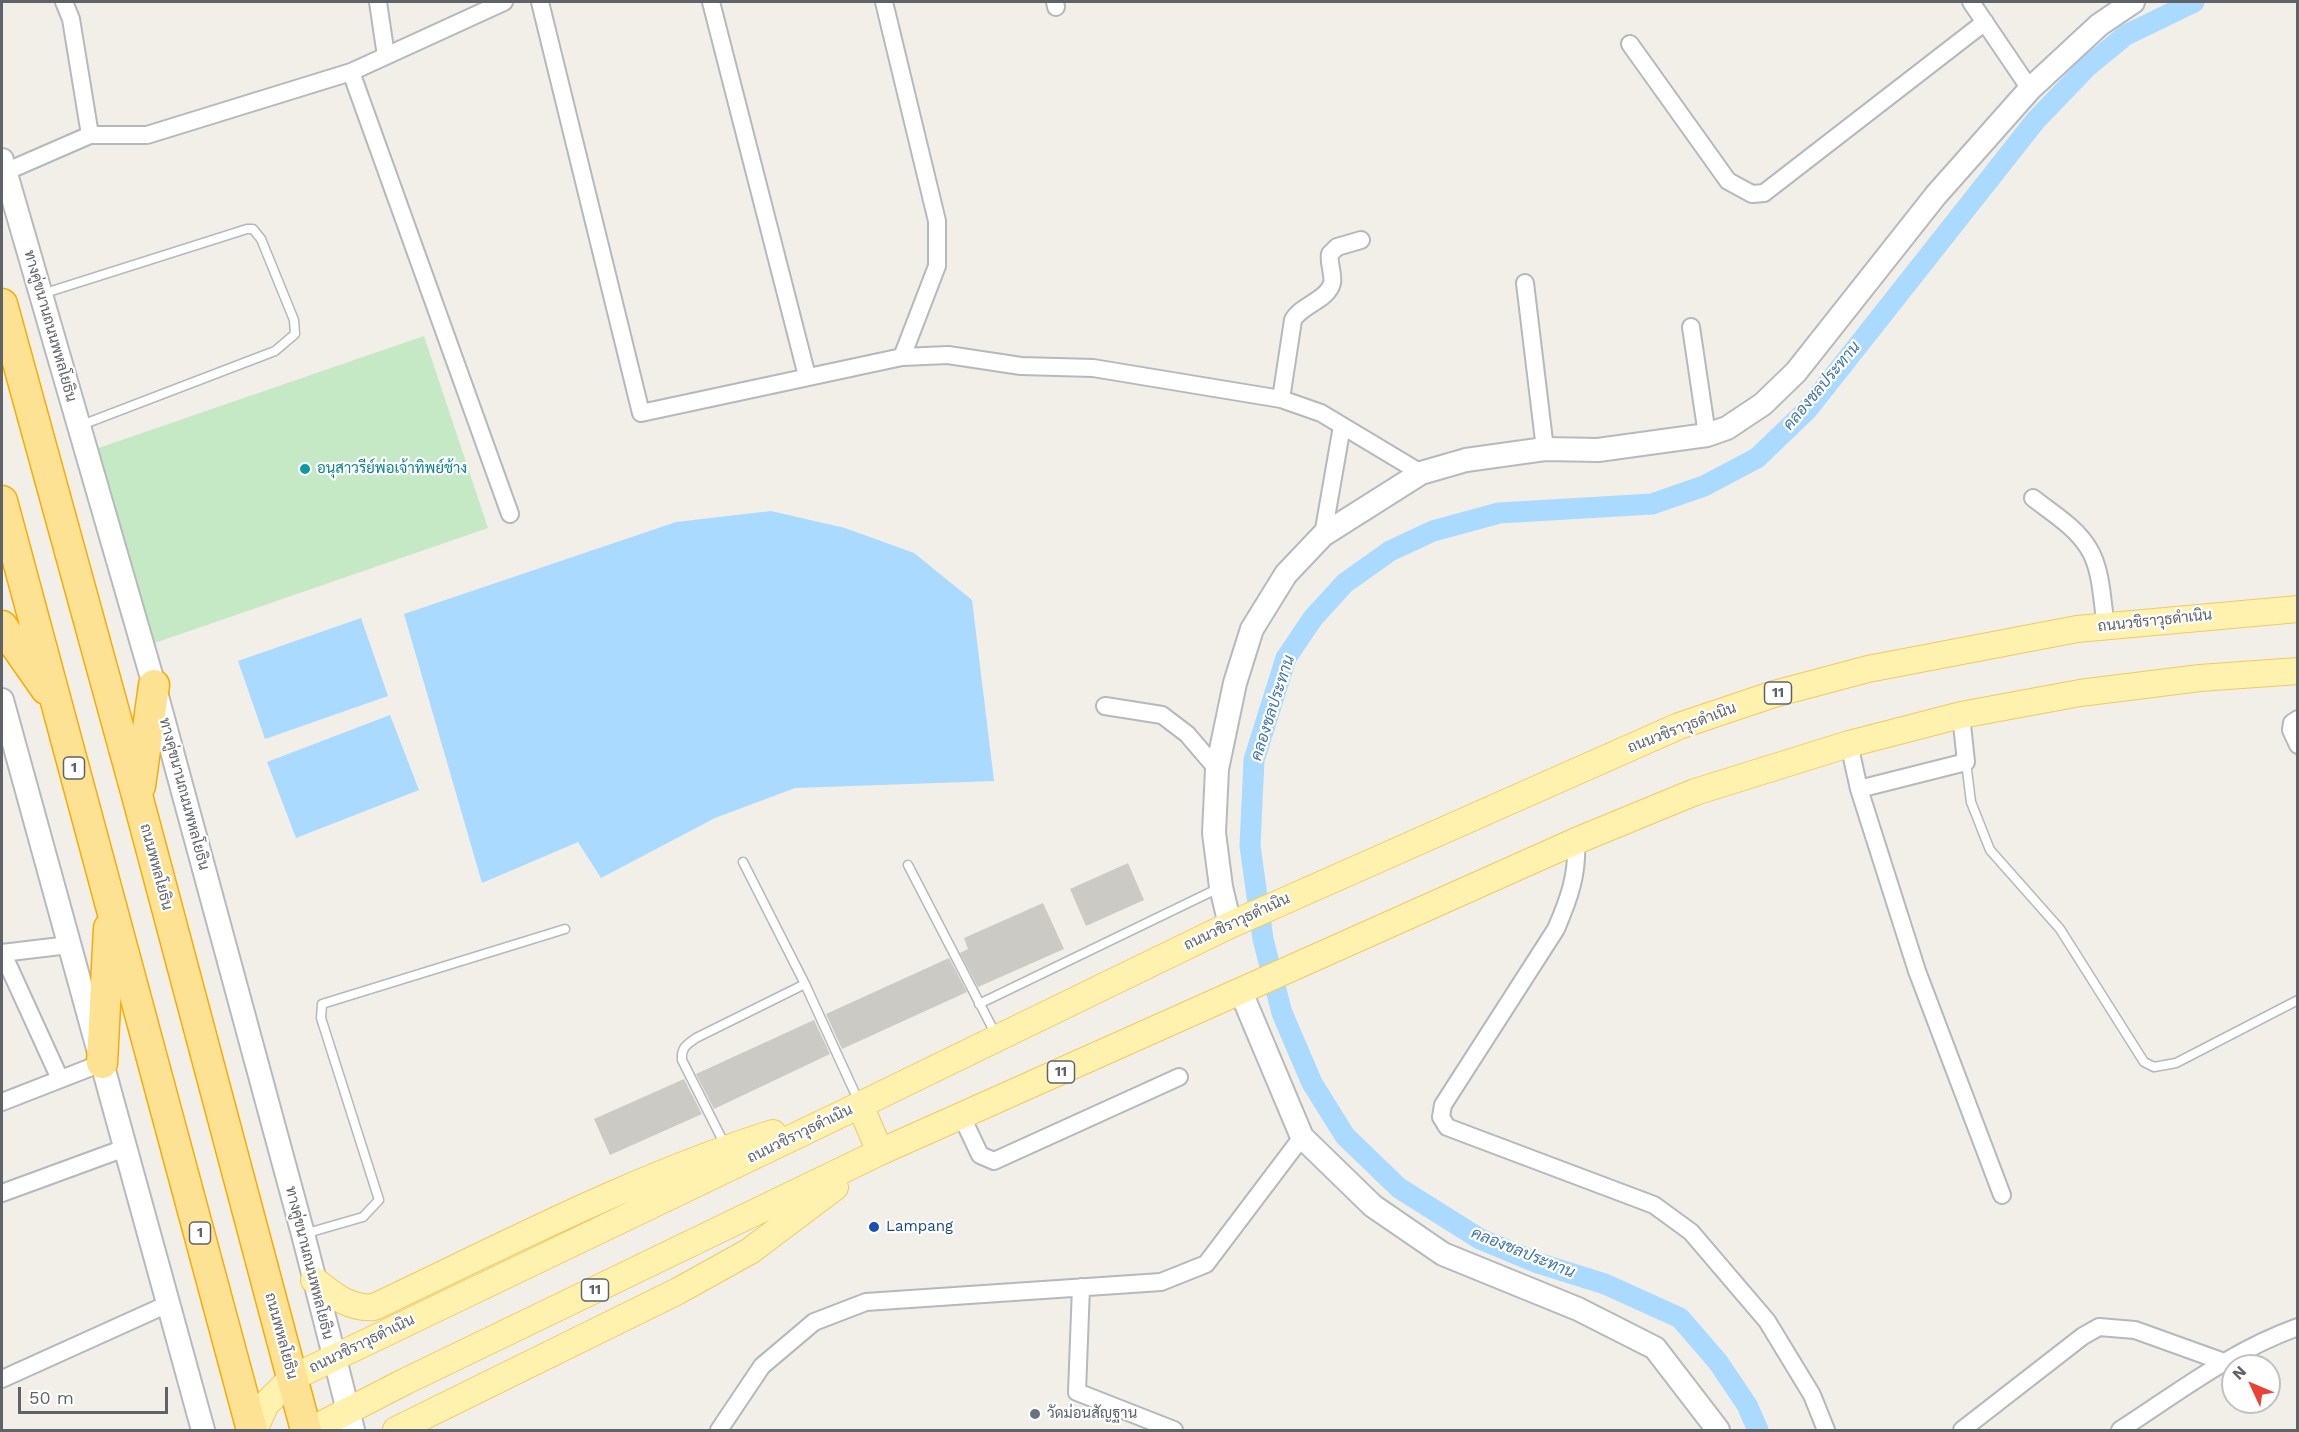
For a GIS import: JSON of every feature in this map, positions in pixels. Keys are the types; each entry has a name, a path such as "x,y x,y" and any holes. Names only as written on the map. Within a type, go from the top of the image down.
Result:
{"highway":[{"name":"ถนนพหลโยธิน","path":"2,304 138,799 306,1431"},
{"name":"1","path":"2,501 253,1431"},
{"path":"2,626 58,707"},
{"path":"138,799 154,685"},
{"path":"102,1063 110,900"}],"main road":[{"name":"ถนนวชิราวุธดำเนิน","path":"253,1431 266,1404 292,1378 860,1106 1291,896 1679,726 1774,694 1869,669 2077,629 2298,609"},
{"name":"11","path":"311,1431 350,1421 880,1152 1576,841 1695,792 1849,744 1961,715 2080,693 2200,678 2298,671"},
{"path":"314,1280 340,1301 364,1308 374,1307 631,1185 726,1148 860,1106 880,1152 750,1251 678,1291 396,1431"}],"street":[{"path":"64,2 71,19 90,135"},
{"path":"378,2 386,56"},
{"path":"3,166 90,135 147,135 351,72 504,2"},
{"path":"540,2 640,413 903,357 948,355 1021,366 1093,368 1281,399 1321,413 1421,473"},
{"path":"711,2 807,376"},
{"path":"884,2 937,221 937,266 903,357"},
{"path":"1971,2 2030,89"},
{"path":"1230,925 1221,887 1214,833 1217,770 1235,683 1252,629 1286,574 1323,535 1421,473 1466,460 1545,449 1598,450 1707,435 1727,428 1763,404 1796,372 1936,195 2030,89 2069,51 2126,4"},
{"path":"1630,44 1728,181 1752,194 1764,193 1985,22"},
{"path":"351,72 510,514"},
{"name":"ทางคู่ขนานถนนพหลโยธิน","path":"3,166 154,685 303,1234 350,1421"},
{"path":"1281,399 1293,320 1298,311 1324,294 1332,283 1330,254 1337,247 1361,240"},
{"path":"1525,283 1545,449"},
{"path":"1691,327 1707,435"},
{"path":"1323,535 1342,426"},
{"path":"2033,498 2079,535 2090,550 2097,571 2106,627"},
{"path":"2,700 202,1431"},
{"path":"1105,706 1162,715 1187,734 1217,770"},
{"path":"1859,789 1966,762 1961,715"},
{"path":"2298,719 2292,723 2291,730 2298,745"},
{"path":"1849,744 1859,789 1917,971 2002,1195"},
{"path":"1576,841 1578,866 1570,898 1556,929 1443,1105 1441,1117 1447,1126 1654,1205 1691,1232 1767,1321 1812,1395 1826,1431"},
{"path":"60,1079 2,954 69,945"},
{"path":"1241,992 1302,1137 1373,1206 1443,1254 1578,1309 1655,1348 1718,1431"},
{"path":"2,1102 102,1063"},
{"path":"962,1117 980,1155 994,1161 1179,1077"},
{"path":"719,1431 762,1366 814,1322 866,1302 1161,1282 1206,1264 1302,1137"},
{"path":"2,1193 125,1148"},
{"path":"1081,1287 1077,1392 1174,1431"},
{"path":"2,1379 168,1304"},
{"path":"1962,1431 2083,1336 2099,1327 2135,1330 2221,1361"},
{"path":"2239,1354 2275,1335 2298,1327"},
{"path":"2120,1431 2221,1364"}],"lane":[{"path":"40,295 253,229 261,239 294,320 295,334 275,351 79,426"},
{"path":"1966,762 1971,802 1990,850 2060,929 2144,1062 2154,1067 2176,1063 2298,1000"},
{"path":"743,862 805,984 860,1106"},
{"path":"908,865 998,1038"},
{"path":"979,1004 1221,887"},
{"path":"303,1234 363,1217 379,1200 321,1018 322,1004 565,929"},
{"path":"726,1148 682,1060 682,1052 685,1046 696,1038 805,984"}],"green space":[{"path":"424,336 488,528 143,647 87,452"}],"water":[{"path":"771,511 845,528 914,553 972,600 994,781 795,788 715,818 601,878 578,842 482,883 404,614 676,522"},
{"path":"361,618 388,696 265,739 238,661"},
{"path":"390,715 419,790 296,838 267,762"}],"building":[{"path":"1128,863 1144,900 1086,926 1070,889"},
{"path":"1043,903 1064,949 978,987 960,953 968,949 964,938"},
{"path":"949,958 967,992 842,1049 826,1014"},
{"path":"814,1020 830,1054 714,1109 696,1074"},
{"path":"684,1079 702,1114 610,1155 594,1119"}],"waterway":[{"name":"คลองชลประทาน","path":"1758,1430 1747,1405 1718,1362 1680,1318 1605,1284 1538,1263 1480,1239 1399,1188 1345,1136 1312,1083 1282,1013 1263,939 1250,846 1254,760 1286,658 1313,618 1345,583 1390,551 1433,531 1499,513 1652,504 1704,486 1757,458 1807,410 2036,120 2087,67 2126,35 2194,2"}],"place":[{"name":"อนุสาวรีย์พ่อเจ้าทิพย์ช้าง","path":"305,469"},
{"name":"Lampang","path":"874,1227"},
{"name":"วัดม่อนสัญฐาน","path":"1035,1414"}]}
